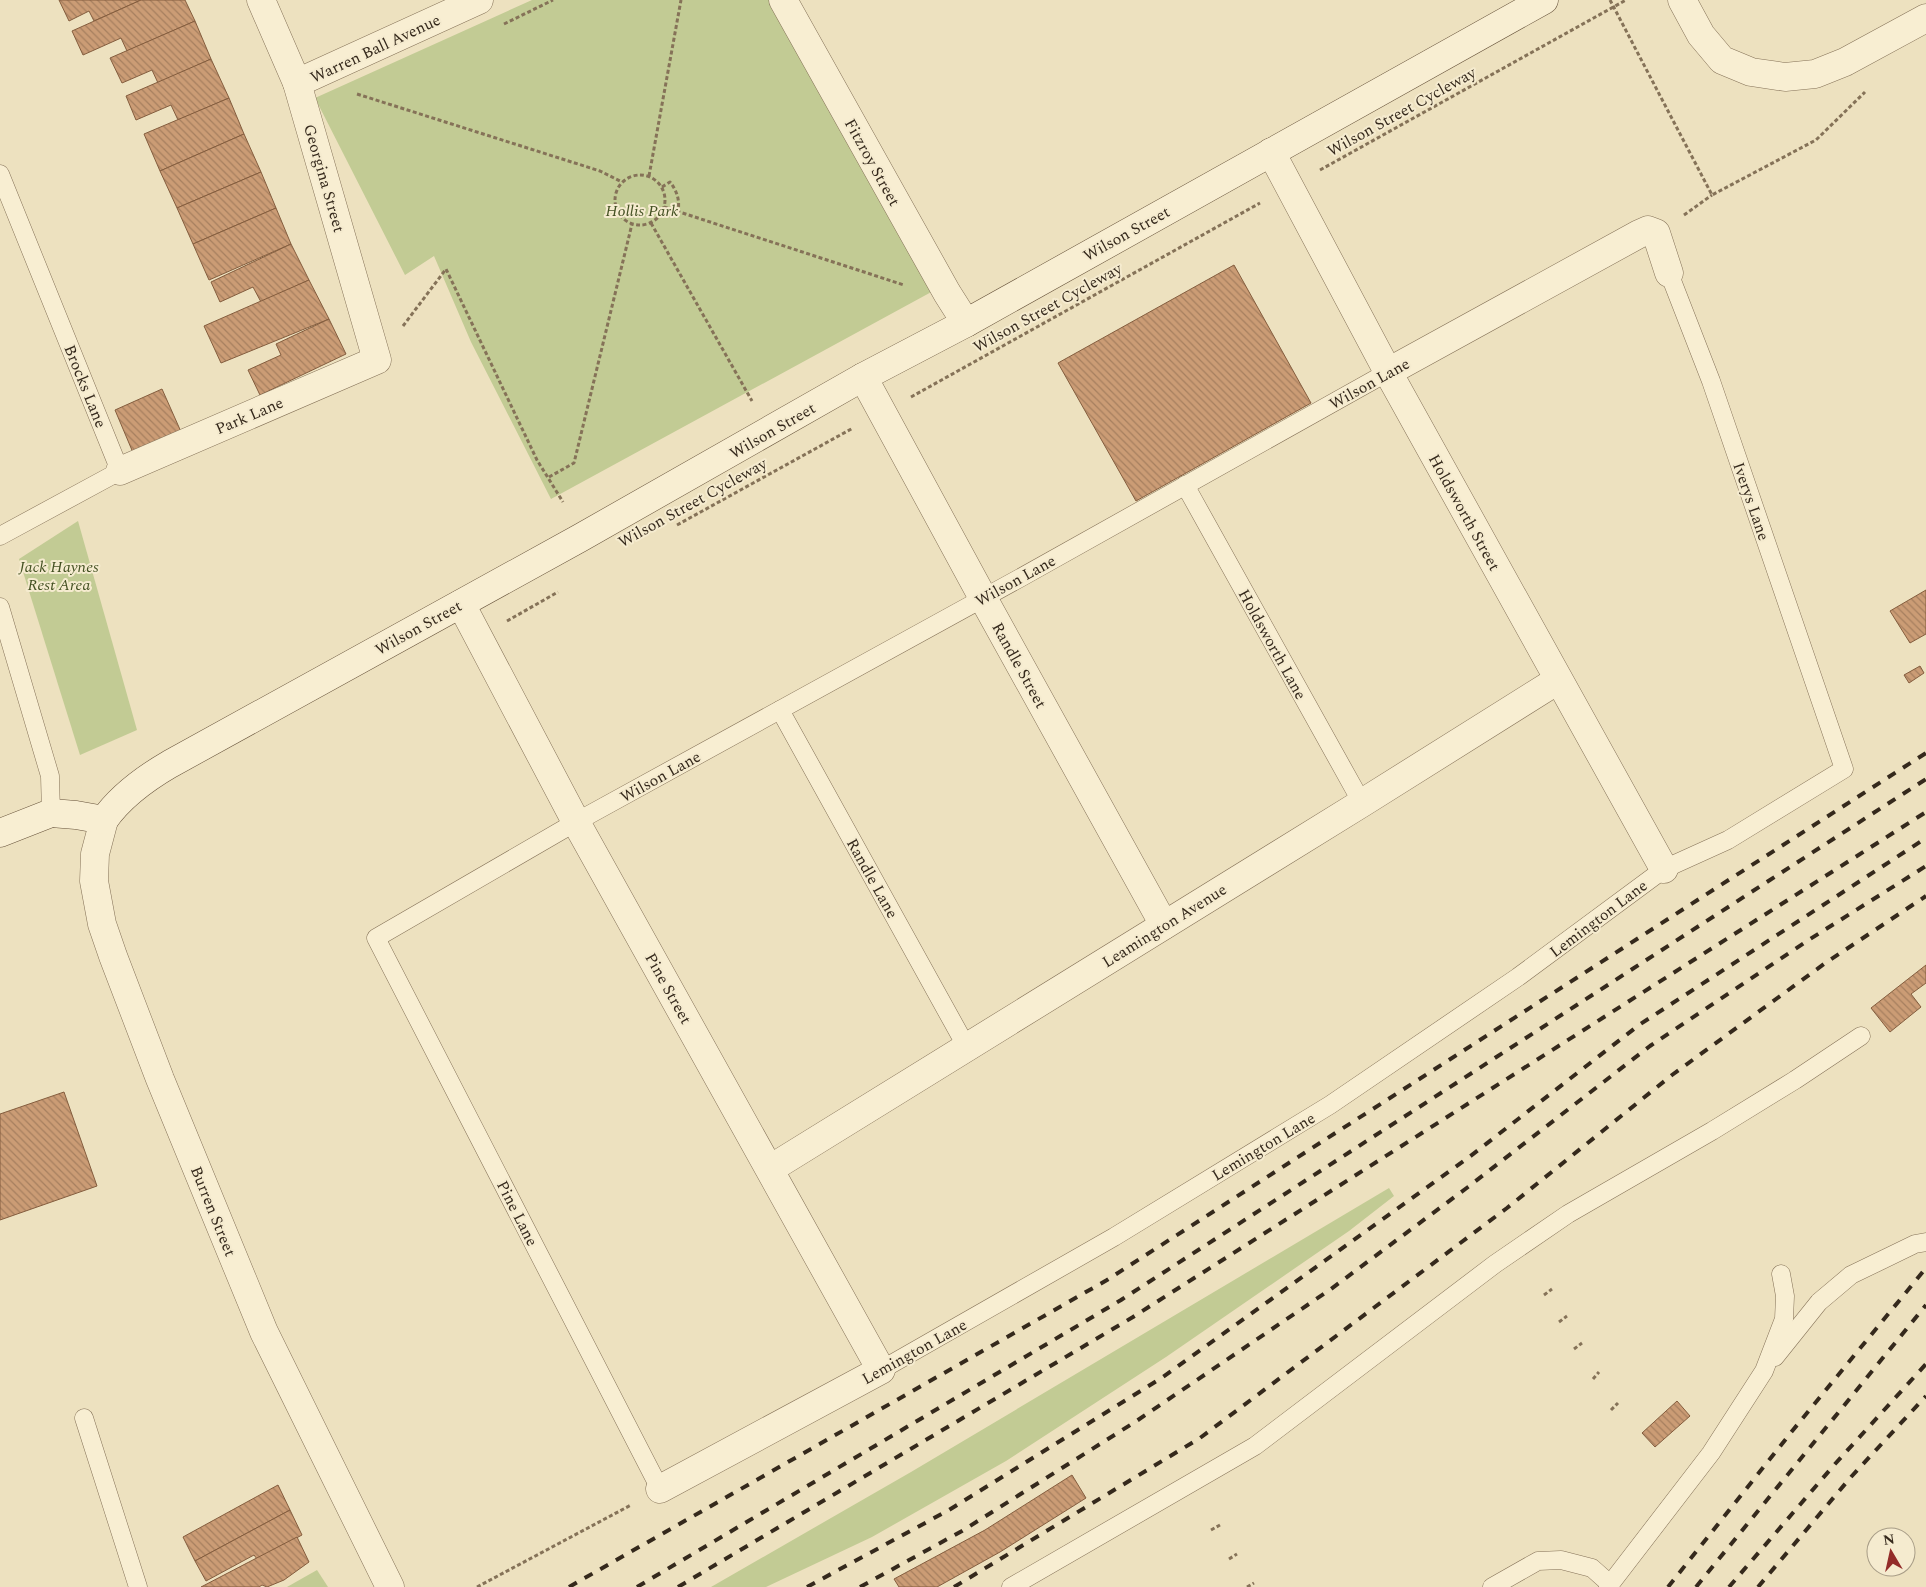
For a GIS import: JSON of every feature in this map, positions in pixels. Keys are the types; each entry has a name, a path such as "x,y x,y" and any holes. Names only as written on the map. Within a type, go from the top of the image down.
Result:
{"street":[{"name":"Georgina Street","path":"261,0 297,83 377,360"},
{"name":"Warren Ball Avenue","path":"297,83 479,0"},
{"name":"Fitzroy Street","path":"783,0 947,293 966,322"},
{"name":"Wilson Street","path":"104,820 114,805 158,771 742,447 863,377 966,322 1544,0"},
{"path":"1682,0 1701,35 1722,60 1752,72 1785,77 1815,74 1830,68 1926,18"},
{"name":"Holdsworth Street","path":"1271,152 1388,372 1664,869"},
{"name":"Wilson Lane","path":"1388,372 1639,234 1648,230 1656,233"},
{"name":"Iverys Lane","path":"1656,233 1669,273"},
{"name":"Park Lane","path":"120,470 377,360"},
{"name":"Randle Street","path":"863,377 1164,925"},
{"name":"Pine Street","path":"461,604 576,822 881,1370"},
{"name":"Leamington Avenue","path":"770,1169 1558,680"},
{"path":"0,833 51,813 104,820"},
{"name":"Burren Street","path":"104,820 95,854 94,881 102,924 113,956 160,1079 264,1332 390,1587"},
{"name":"Lemington Lane","path":"660,1489 881,1370"}],"lane":[{"name":"Brocks Lane","path":"0,174 120,470"},
{"name":"Iverys Lane","path":"1669,273 1711,381 1844,769"},
{"name":"Wilson Lane","path":"376,938 576,822 1388,372"},
{"path":"0,536 120,470"},
{"name":"Holdsworth Lane","path":"1185,485 1362,803"},
{"path":"0,607 50,776 51,813"},
{"name":"Randle Lane","path":"780,710 966,1046"},
{"name":"Lemington Lane","path":"881,1370 1114,1237 1330,1105 1518,977 1664,869 1728,840 1844,769"},
{"name":"Pine Lane","path":"376,938 660,1489"},
{"path":"1011,1587 1255,1446 1495,1264 1568,1214 1712,1131 1795,1080 1861,1036"},
{"path":"1492,1587 1538,1562 1561,1560 1592,1568 1609,1585 1711,1453 1764,1371 1819,1302 1851,1275 1915,1244 1926,1242"},
{"path":"1764,1371 1784,1319 1785,1296 1782,1274"},
{"path":"84,1418 138,1587"}],"path":[{"path":"649,176 681,0"},
{"path":"1610,0 1712,195 1816,140 1871,86"},
{"name":"Wilson Street Cycleway","path":"674,526 882,413 1626,0"},
{"path":"349,93 600,171 622,182"},
{"path":"634,176 649,176 662,187 665,194 664,208 652,223 638,226 626,221 616,210 615,195 622,182 634,176"},
{"path":"662,187 670,182 673,186 679,198 678,212"},
{"path":"664,208 912,288"},
{"path":"652,223 746,391"},
{"path":"549,477 574,463 632,224"},
{"path":"377,360 446,269 537,460 563,502"},
{"path":"479,636 564,588"},
{"path":"1544,1295 1552,1289"},
{"path":"1559,1322 1566,1316"},
{"path":"1574,1349 1582,1343"},
{"path":"1593,1379 1599,1372"},
{"path":"1611,1410 1618,1403"},
{"path":"477,1587 660,1489"},
{"path":"1212,1530 1220,1525"},
{"path":"1229,1559 1237,1554"},
{"path":"1247,1587 1254,1583"}],"green space":[{"name":"Hollis Park","path":"532,0 772,0 935,290 551,499 471,342 434,256 405,275 315,98"},
{"name":"Jack Haynes Rest Area","path":"78,521 137,730 80,755 19,559"},
{"path":"1389,1188 1394,1196 1349,1231 1166,1357 1006,1461 872,1537 766,1587 711,1587 911,1472"},
{"path":"317,1570 328,1587 287,1587"}],"building":[{"path":"59,0 141,0 94,21 89,11 69,21"},
{"path":"141,0 185,0 195,21 127,51 121,38 83,55 72,31"},
{"path":"195,21 211,59 158,83 152,70 122,83 110,58"},
{"path":"211,59 229,98 178,120 171,105 136,120 126,96"},
{"path":"229,98 244,134 160,171 144,134"},
{"path":"244,134 261,172 177,208 160,171"},
{"path":"261,172 276,208 193,244 177,208"},
{"path":"276,208 291,244 209,280 193,244"},
{"path":"291,244 309,280 261,302 253,287 220,302 211,282"},
{"path":"1234,265 1311,403 1136,501 1058,363"},
{"path":"309,280 329,319 221,363 204,326"},
{"path":"329,319 346,354 260,395 248,370 281,355 276,344"},
{"path":"162,389 182,434 134,455 115,410"},
{"path":"1926,590 1926,634 1910,643 1890,611"},
{"path":"1920,666 1924,673 1909,683 1904,675"},
{"path":"1926,965 1926,983 1911,994 1921,1007 1890,1032 1871,1008"},
{"path":"64,1092 97,1186 0,1220 0,1114"},
{"path":"1677,1401 1690,1416 1655,1447 1642,1433"},
{"path":"1072,1475 1086,1498 1000,1552 937,1587 899,1587 894,1579 985,1530"},
{"path":"278,1485 290,1510 195,1561 183,1537"},
{"path":"290,1510 302,1535 257,1559 254,1555 206,1581 195,1561"},
{"path":"297,1537 309,1562 284,1580 267,1587 262,1585 259,1587 201,1587"}],"railway":[{"path":"569,1587 1107,1280 1926,753"},
{"path":"637,1587 1121,1300 1926,779"},
{"path":"678,1587 1133,1317 1926,812"},
{"path":"807,1587 949,1510 1163,1377 1468,1158 1639,1025 1926,838"},
{"path":"860,1587 962,1531 1135,1422 1331,1289 1468,1187 1650,1046 1807,941 1926,866"},
{"path":"954,1587 1200,1438 1507,1208 1672,1075 1824,964 1926,896"},
{"path":"1668,1587 1793,1430 1926,1268"},
{"path":"1696,1587 1926,1305"},
{"path":"1729,1587 1835,1464 1926,1364"},
{"path":"1758,1587 1851,1477 1926,1396"}]}
